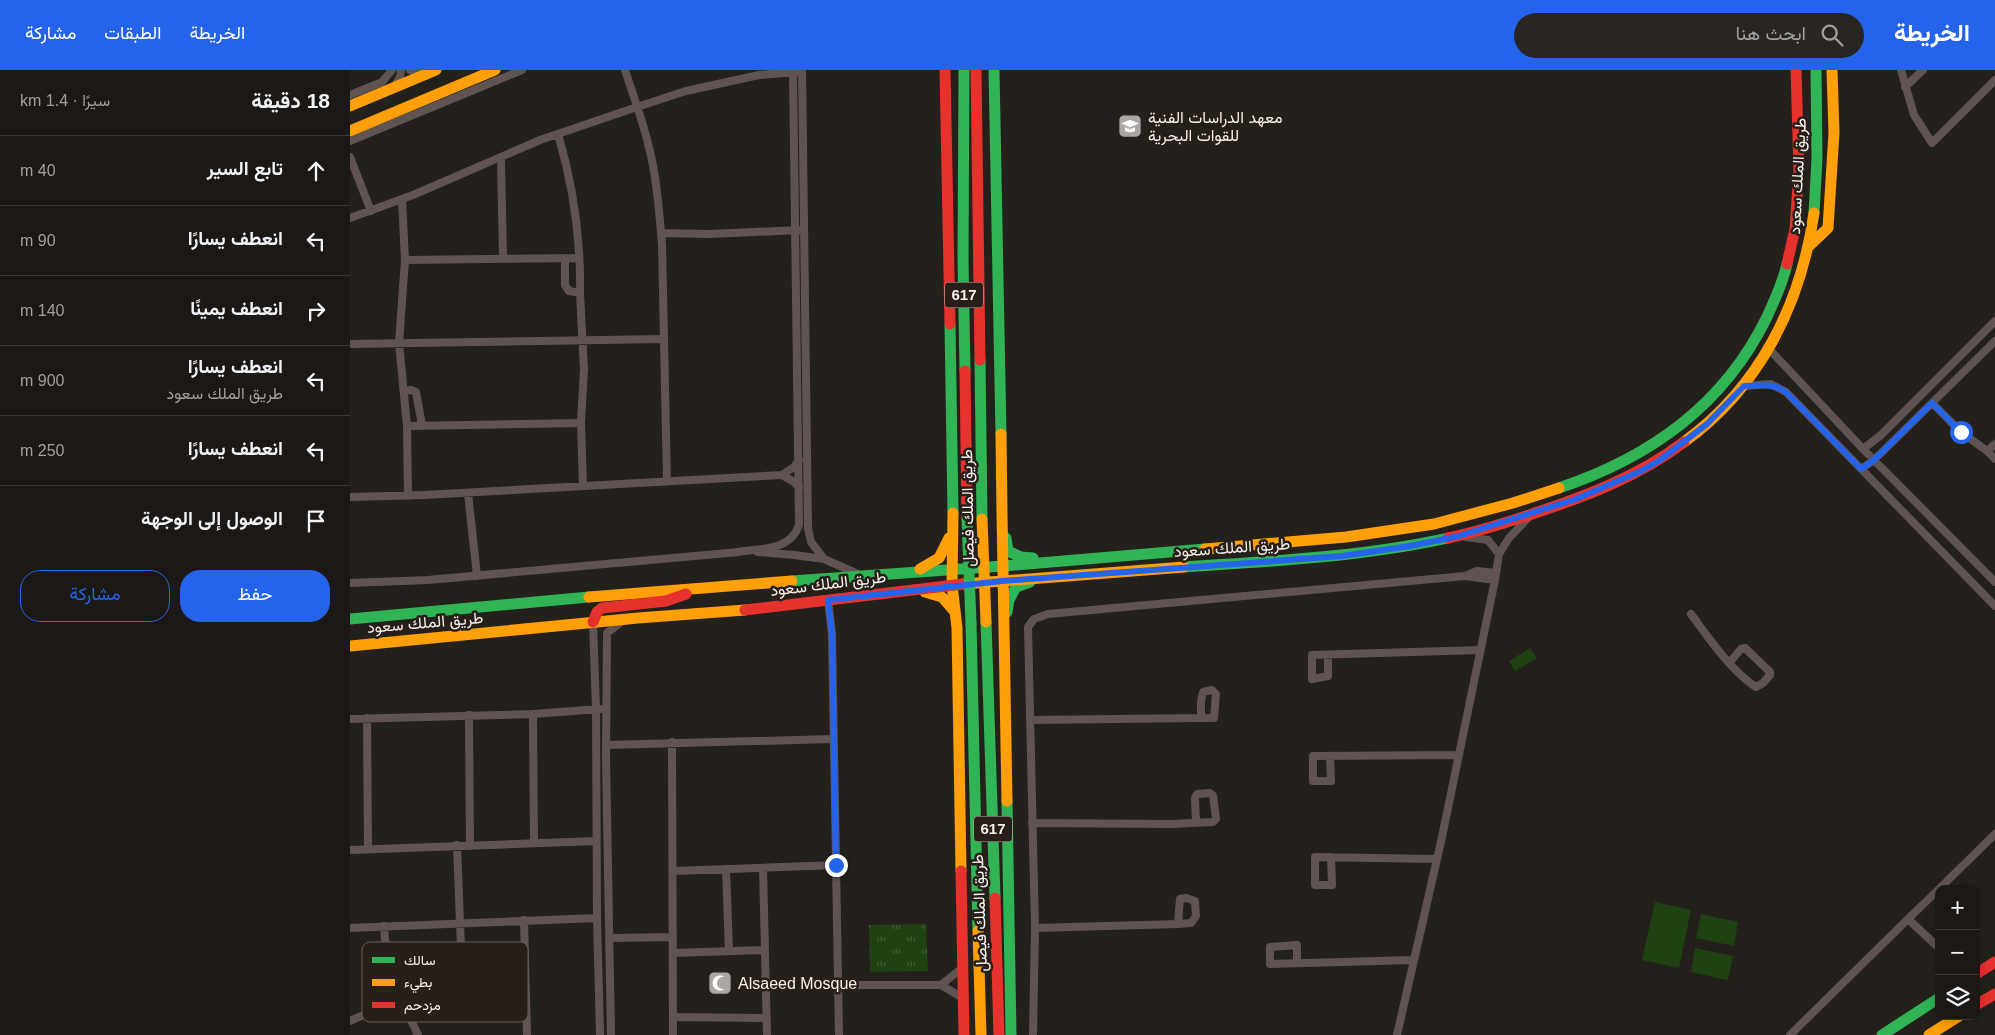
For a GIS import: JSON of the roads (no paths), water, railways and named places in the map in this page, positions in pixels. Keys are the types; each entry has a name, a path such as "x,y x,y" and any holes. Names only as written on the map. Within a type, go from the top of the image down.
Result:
{"main road":[{"path":"350,106 436,70"},
{"path":"350,131 495,70"},
{"path":"945,70 953,513 952,585 957,628 964,1035"},
{"name":"طريق الملك فيصل","path":"964,70 963,259 967,519 981,1035"},
{"name":"طريق الملك فيصل","path":"976,70 982,519 999,1035"},
{"path":"994,70 1011,1035"},
{"name":"طريق الملك سعود","path":"350,620 601,596 860,575 1003,566 1346,537 1434,524 1513,503 1579,481 1621,463 1656,443 1684,423 1732,373 1753,345 1779,292 1791,249 1798,197 1796,70"},
{"name":"طريق الملك سعود","path":"350,646 627,618 733,610 952,585 1342,556 1410,546 1459,536 1531,514 1619,482 1660,460 1707,424 1744,386 1770,350 1788,313 1808,247 1814,214 1817,122 1816,70"},
{"path":"1808,247 1828,228 1834,133 1832,70"},
{"path":"953,513 959,536 963,541 974,543 988,541 993,537 1002,514"},
{"path":"913,572 934,564 945,551 953,513"},
{"path":"1002,514 1008,551 1021,557 1058,561"},
{"path":"1003,632 1009,600 1016,587 1057,577"},
{"path":"593,622 597,612 602,608 666,601 682,594 726,586"},
{"path":"912,590 936,594 942,597 955,612"},
{"path":"957,628 960,609 967,602 988,600 994,601 997,606 1003,632"},
{"path":"1980,971 1995,962"},
{"path":"1980,1003 1995,994"},
{"path":"1882,1035 1935,1001"},
{"path":"1929,1035 1953,1020"}],"street":[{"path":"350,95 382,82 392,70"},
{"path":"393,89 400,77 401,70"},
{"path":"410,70 423,76"},
{"path":"350,141 522,70"},
{"path":"625,70 654,169 661,233 666,482"},
{"path":"1901,70 1914,114 1932,143 1995,80"},
{"path":"1905,87 1923,70"},
{"path":"350,583 478,576 736,552 777,546 791,540 799,526 793,71"},
{"path":"350,218 402,199 558,134 686,91 759,75 802,71 808,528 811,542 824,559"},
{"path":"558,134 573,200 579,258 584,369 581,423 583,486"},
{"path":"350,157 371,211"},
{"path":"501,157 503,259"},
{"path":"402,199 405,260 399,343 407,426 408,496"},
{"path":"661,233 710,234 804,229"},
{"path":"565,258 565,284 569,291 580,293"},
{"path":"405,260 579,258"},
{"path":"1863,449 1881,434 1995,321"},
{"path":"350,344 663,338"},
{"path":"1861,469 1874,460 1995,341"},
{"path":"1770,350 1863,449 1995,582"},
{"path":"1744,386 1771,384 1786,392 1995,606"},
{"path":"404,391 416,392 422,425"},
{"path":"1932,403 1961,432 1995,459"},
{"path":"407,426 581,423"},
{"path":"1987,451 1995,444"},
{"path":"350,497 408,496 782,475 794,467 799,460"},
{"path":"782,475 794,482 799,488"},
{"path":"468,492 478,576"},
{"path":"1397,1035 1437,859 1499,554 1509,538 1531,514"},
{"path":"1459,536 1488,540 1499,554"},
{"path":"736,552 794,554 824,559 860,575"},
{"path":"1034,1035 1035,928 1028,628 1034,619 1056,614 1425,578 1495,576"},
{"path":"828,600 832,634 839,1035"},
{"path":"1691,614 1715,648 1756,687 1763,683 1770,674 1746,648 1741,649 1730,662"},
{"path":"611,1035 606,745 607,633 627,618"},
{"path":"593,622 596,710 596,841 600,1035"},
{"path":"1328,655 1480,650"},
{"path":"350,719 534,714 596,710 607,707"},
{"path":"534,714 534,842"},
{"path":"469,716 470,846"},
{"path":"367,718 368,848"},
{"path":"1030,720 1201,718"},
{"path":"606,745 834,739"},
{"path":"672,742 674,1035"},
{"path":"1330,756 1459,755"},
{"path":"1032,822 1171,824 1196,822"},
{"path":"1943,885 1995,834"},
{"path":"350,850 596,841"},
{"path":"457,845 462,942"},
{"path":"1331,857 1437,859"},
{"path":"673,871 836,865"},
{"path":"763,868 767,1035"},
{"path":"726,869 729,951"},
{"path":"1790,1035 1935,893"},
{"path":"350,928 597,918"},
{"path":"1908,919 1935,944"},
{"path":"524,920 524,942"},
{"path":"1035,928 1178,924"},
{"path":"384,926 385,942"},
{"path":"610,938 673,937"},
{"path":"673,953 765,950"},
{"path":"1297,963 1414,960"},
{"path":"941,985 962,968"},
{"path":"838,985 941,985 963,998"},
{"path":"350,1021 362,1015"},
{"path":"673,1017 767,1018"},
{"path":"412,1022 418,1035"},
{"path":"526,1022 527,1035"}],"place":[{"name":"معهد الدراسات الفنية للقوات البحرية","path":"1130,126"},
{"name":"Alsaeed Mosque","path":"720,983"}]}
